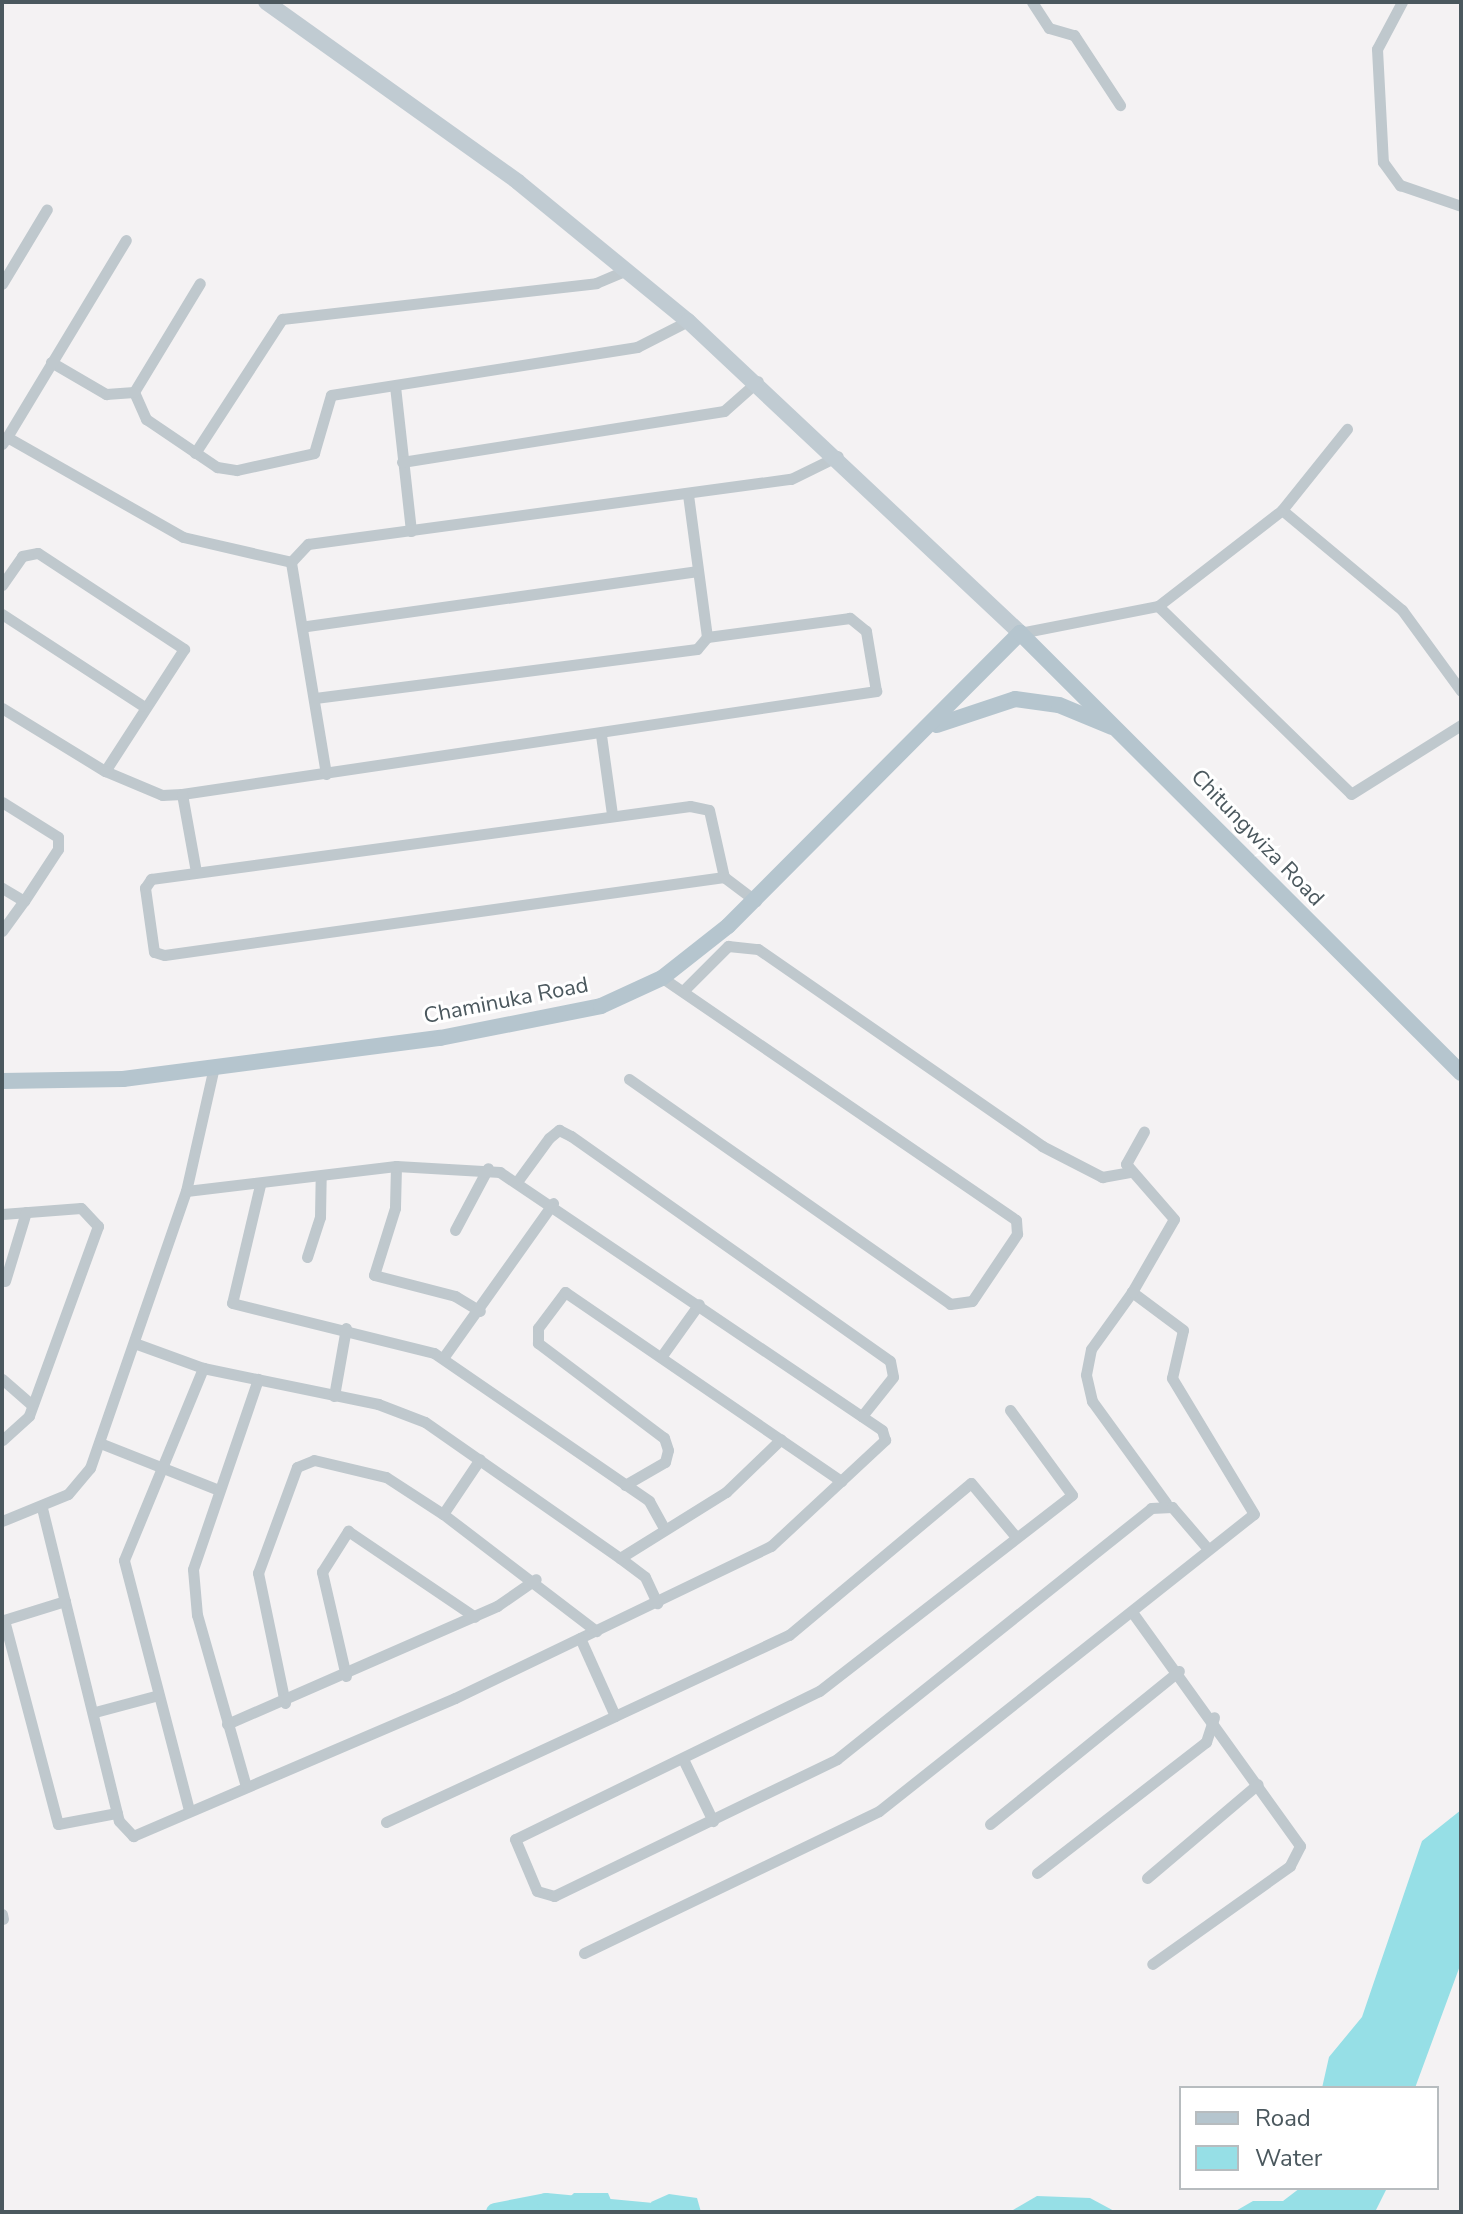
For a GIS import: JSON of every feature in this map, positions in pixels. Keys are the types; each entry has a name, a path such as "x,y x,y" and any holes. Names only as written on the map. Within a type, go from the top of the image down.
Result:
{"main road":[{"path":"266,2 399,92 688,321 839,456 1020,633"},
{"name":"Chaminuka Road","path":"2,1081 88,1083 560,1018 662,978 756,901 1020,633"},
{"name":"Chitungwiza Road","path":"1020,633 1461,1073"},
{"path":"928,729 1015,699 1059,705 1121,731"}],"street":[{"path":"1032,2 1049,28 1074,35 1120,105"},
{"path":"1402,2 1377,49 1383,162 1400,185 1461,206"},
{"path":"2,284 47,209"},
{"path":"126,240 4,440 183,537 291,562"},
{"path":"195,453 282,319 596,283 626,270"},
{"path":"134,392 200,283"},
{"path":"134,392 146,419 195,453 237,470 311,455 328,397 637,347 688,321"},
{"path":"51,362 106,394 134,392"},
{"path":"402,462 724,411 758,381"},
{"path":"395,386 411,531"},
{"path":"1020,633 1158,606 1282,510 1347,429"},
{"path":"291,562 308,544 791,479 839,456"},
{"path":"688,494 707,637"},
{"path":"1282,510 1402,610 1461,691"},
{"path":"2,585 22,556 38,553 184,649 143,706 105,771"},
{"path":"291,562 307,626 326,774"},
{"path":"307,626 696,571"},
{"path":"1158,606 1351,794 1461,725"},
{"path":"2,614 143,706"},
{"path":"2,708 105,771 162,795 601,735 876,691 866,631 850,618 707,637 697,649 315,698"},
{"path":"601,735 612,814"},
{"path":"182,794 196,872"},
{"path":"2,802 58,837 58,849 2,931"},
{"path":"724,877 154,952 145,888 151,879 612,814 709,810 724,877 756,901"},
{"path":"2,888 24,901"},
{"path":"683,991 728,946 758,949 1042,1146 1102,1177 1130,1172"},
{"path":"629,1079 950,1304 972,1301 1017,1234 1016,1220 662,978"},
{"path":"2,1521 42,1508 81,1483 100,1443 137,1344 186,1191 214,1067"},
{"path":"519,1179 549,1138 559,1130 571,1136 890,1361 893,1377 862,1416"},
{"path":"1144,1132 1129,1152 1130,1172 1174,1219 1132,1292 1091,1349 1086,1375 1092,1401 1166,1503 1208,1549"},
{"path":"42,1508 95,1712 117,1813 122,1829 133,1836 245,1783 596,1631 771,1546 885,1440 862,1416 519,1179 488,1168 396,1166 321,1178 186,1191"},
{"path":"396,1166 395,1208 374,1275 455,1296 480,1311"},
{"path":"455,1230 488,1168"},
{"path":"307,1257 321,1178"},
{"path":"260,1185 230,1301 346,1328 443,1358 649,1501 664,1528"},
{"path":"443,1358 480,1311 553,1203"},
{"path":"2,1214 88,1209 98,1226 32,1405 23,1424 2,1440"},
{"path":"5,1281 26,1212"},
{"path":"625,1485 665,1462 664,1438 546,1350 538,1328 558,1297 571,1291 841,1481"},
{"path":"584,1953 879,1811 1249,1519 1254,1506 1172,1378 1183,1330 1132,1292"},
{"path":"661,1357 699,1304"},
{"path":"334,1396 346,1328"},
{"path":"137,1344 203,1368 403,1412 480,1459 620,1558 645,1577 657,1603"},
{"path":"189,1810 155,1696 124,1560 203,1368"},
{"path":"2,1379 32,1405"},
{"path":"245,1783 227,1724 193,1581 219,1490 258,1379"},
{"path":"1010,1410 1072,1495 819,1691 515,1839 529,1881 554,1896 837,1759 1166,1503"},
{"path":"620,1558 726,1492 781,1439"},
{"path":"100,1443 219,1490"},
{"path":"443,1514 480,1459"},
{"path":"285,1703 258,1573 297,1467 314,1460 386,1477 536,1579 596,1631"},
{"path":"386,1822 789,1635 971,1483 1016,1537"},
{"path":"346,1676 322,1572 348,1531 475,1617"},
{"path":"227,1724 285,1703 475,1617 536,1579"},
{"path":"65,1601 4,1620 58,1824 117,1813"},
{"path":"1132,1612 1214,1717 1300,1854 1152,1964"},
{"path":"580,1638 615,1716"},
{"path":"990,1824 1179,1671"},
{"path":"95,1712 155,1696"},
{"path":"1037,1873 1206,1742 1214,1717"},
{"path":"683,1759 713,1821"},
{"path":"1147,1878 1258,1784"}],"water":[{"path":"1461,1810 1461,1963 1416,2086 1322,2086 1329,2057 1362,2017 1422,1841"},
{"path":"1297,2190 1386,2190 1375,2212 1234,2212 1253,2201 1283,2201"},
{"path":"574,2193 608,2193 616,2212 560,2206"},
{"path":"669,2194 697,2198 701,2212 654,2212 651,2202"},
{"path":"1037,2196 1090,2198 1116,2212 1013,2210"}],"waterway":[{"path":"495,2212 546,2202 653,2212"}]}
